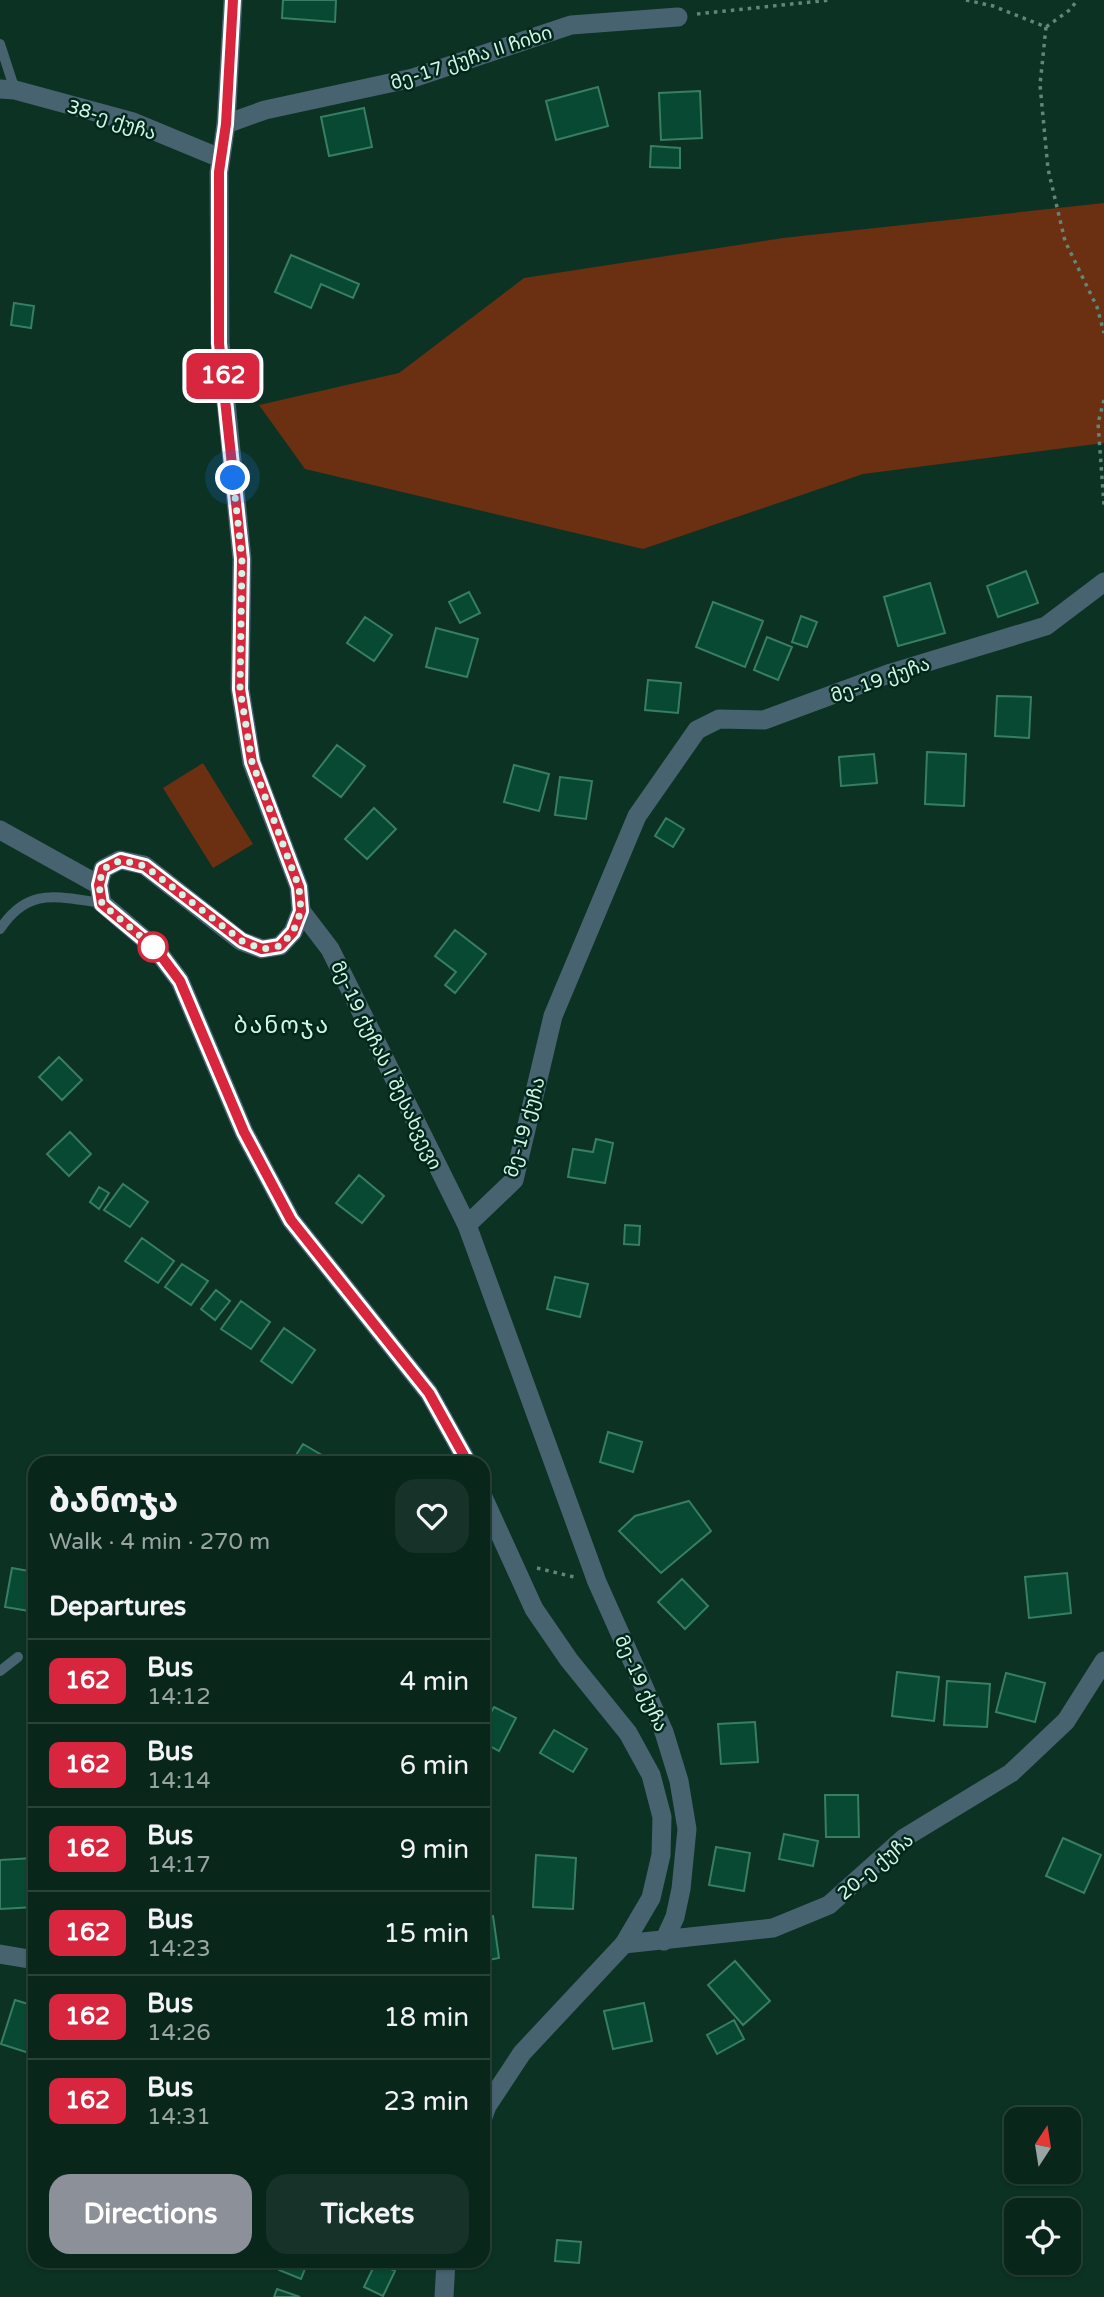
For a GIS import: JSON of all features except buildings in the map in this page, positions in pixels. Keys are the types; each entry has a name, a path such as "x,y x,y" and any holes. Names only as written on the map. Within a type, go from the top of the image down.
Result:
{"street":[{"path":"100,894 103,869 121,860 145,866 242,941 262,949 280,946 293,932 301,911 299,887 252,762 240,689 242,559 219,343 220,159 226,124 233,0"},
{"name":"მე-17 ქუჩა II ჩიხი","path":"226,124 265,110 413,78 571,25 678,16"},
{"name":"38-ე ქუჩა","path":"7,90 133,122 220,159"},
{"name":"მე-19 ქუჩა","path":"664,1941 675,1917 681,1889 687,1829 679,1781 664,1732 597,1582 467,1225 514,1180 553,1016 636,816 697,730 719,719 764,720 891,673 1046,626 1104,582"},
{"path":"0,830 100,894 156,949 180,981 244,1132 291,1220 429,1393 464,1456"},
{"name":"მე-19 ქუჩას I შესახვევი","path":"301,911 330,949 467,1225"},
{"path":"490,1513 534,1609 569,1660 628,1732 651,1775 662,1817 661,1856 651,1898 624,1944 522,2053 490,2100"},
{"name":"20-ე ქუჩა","path":"624,1944 773,1928 829,1905 904,1838 1012,1773 1066,1721 1104,1661"},
{"path":"0,1954 28,1959"},
{"path":"444,2297 446,2268"}],"lane":[{"path":"0,44 7,90"},
{"path":"0,929 12,912 32,899 100,894"},
{"path":"0,1671 18,1657"}],"path":[{"path":"678,16 830,0"},
{"path":"966,0 992,6 1046,27"},
{"path":"1077,0 1071,9 1046,27 1040,85 1048,169 1065,241 1097,307 1104,333"},
{"path":"1104,400 1098,423 1104,506"},
{"path":"511,1562 597,1582"}],"shaded area":[{"path":"1104,203 1104,443 863,474 643,549 305,469 259,405 399,373 524,278 783,238"},
{"path":"203,763 253,844 213,868 163,788"}],"bus line":[{"name":"162","path":"233,0 226,124 219,172 219,343 242,559 240,689 252,762 299,887 301,911 293,932 280,946 262,949 242,941 145,866 121,860 103,869 99,885 102,904 156,949 180,981 244,1132 291,1220 429,1393 465,1456"}],"district":[{"name":"ბანოჯა","path":"282,1025"}],"route":[{"path":"153,947 156,949 102,904 99,885 103,869 121,860 145,866 242,941 262,949 280,946 293,932 301,911 299,887 252,762 240,689 242,559 233,478"}]}
